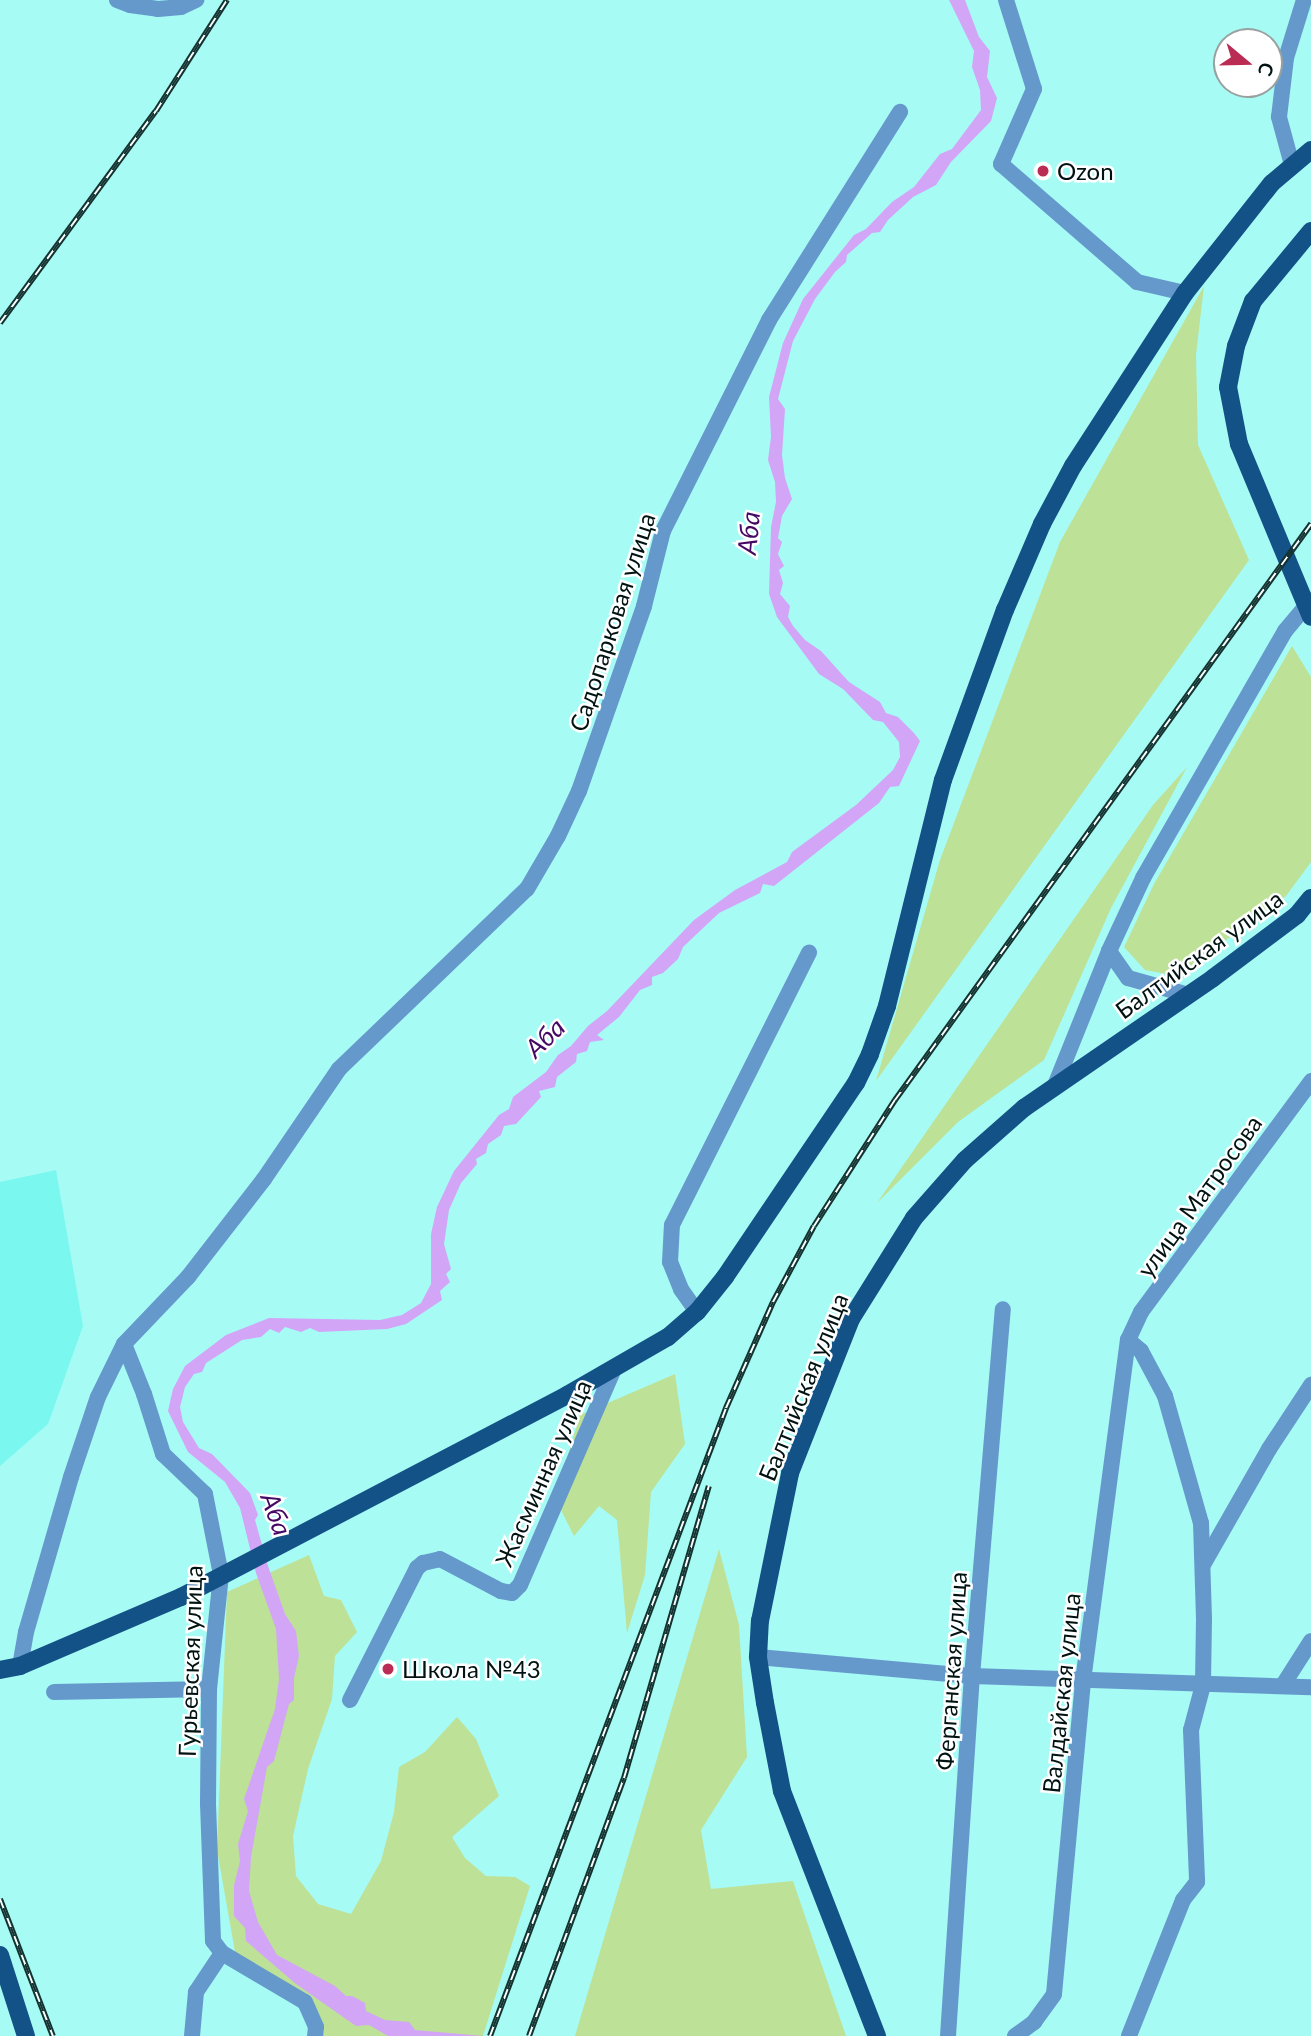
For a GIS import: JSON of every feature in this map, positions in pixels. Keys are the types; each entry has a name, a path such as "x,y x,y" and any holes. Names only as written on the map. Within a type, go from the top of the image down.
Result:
{"main road":[{"path":"0,1670 20,1665 181,1597 614,1369 667,1337 697,1312 741,1254 856,1083 870,1054 887,1006 943,780 1004,610 1042,524 1073,466 1185,293 1272,183 1311,150"},
{"path":"1311,231 1253,301 1236,346 1228,387 1239,444 1311,617"},
{"name":"Балтийская улица","path":"877,2036 782,1791 758,1657 760,1620 790,1473 851,1319 914,1218 965,1160 1024,1108 1189,995 1297,915 1311,901"},
{"path":"0,1955 26,2036"}],"street":[{"path":"117,0 158,9 181,7 196,0"},
{"path":"1006,0 1034,89 1001,164 1137,282 1185,293"},
{"path":"1292,165 1279,117 1286,58 1304,0"},
{"name":"Садопарковая улица","path":"124,1344 188,1277 264,1179 339,1069 527,889 558,836 579,791 644,607 663,531 769,320 900,112"},
{"path":"1054,1088 1109,951 1143,878 1285,631 1311,600"},
{"path":"1109,951 1128,978 1189,995"},
{"path":"697,1312 681,1289 670,1262 672,1225 704,1157 810,953"},
{"name":"улица Матросова","path":"1128,1340 1141,1312 1311,1081"},
{"name":"Ферганская улица","path":"948,2036 972,1676 1003,1309"},
{"path":"1128,1340 1142,1351 1165,1396 1201,1523 1204,1564 1203,1685 1191,1730 1198,1882 1183,1900 1131,2033"},
{"name":"Валдайская улица","path":"1015,2036 1034,2022 1054,1994 1083,1681 1128,1340"},
{"path":"20,1665 26,1632 71,1477 98,1397 124,1344"},
{"name":"Гурьевская улица","path":"124,1344 144,1394 163,1454 205,1494 226,1572 209,1689 208,1804 214,1941 222,1953"},
{"name":"Жасминная улица","path":"350,1700 417,1569 423,1563 440,1559 501,1591 512,1593 520,1585 614,1369"},
{"path":"1204,1564 1269,1449 1311,1385"},
{"path":"1283,1685 1311,1642"},
{"path":"758,1657 972,1676 1311,1687"},
{"path":"54,1692 209,1689"},
{"path":"192,2036 196,1992 222,1953 305,2002 316,2027 315,2036"}],"shaded area":[{"path":"949,0 965,0 979,37 990,51 987,77 997,98 991,121 951,162 936,185 913,197 888,220 880,232 872,233 847,255 846,262 815,299 793,341 778,399 785,409 782,455 785,478 792,499 782,516 778,538 782,542 778,554 784,566 779,570 783,583 780,594 790,606 788,617 805,640 821,651 849,682 880,702 886,713 898,717 920,741 899,786 890,787 879,803 774,886 763,884 760,893 719,913 683,947 678,959 663,973 652,977 652,985 640,990 619,1017 597,1035 604,1040 590,1042 587,1051 577,1054 576,1062 557,1077 555,1087 539,1091 541,1097 516,1124 504,1126 501,1135 488,1144 486,1153 476,1159 477,1164 461,1183 449,1210 444,1244 451,1269 446,1274 450,1282 440,1291 442,1300 406,1324 387,1329 319,1332 310,1328 301,1332 285,1327 279,1333 270,1329 261,1337 242,1340 206,1363 202,1372 194,1374 185,1387 180,1407 183,1422 199,1448 212,1454 250,1493 258,1515 255,1520 268,1566 285,1614 296,1631 299,1656 294,1678 294,1700 289,1704 274,1761 267,1767 251,1857 249,1891 258,1922 277,1955 335,1986 346,1996 365,2003 366,2011 385,2020 409,2022 415,2030 483,2036 388,2036 369,2025 356,2026 296,1984 246,1941 245,1928 234,1916 234,1885 240,1861 238,1844 248,1811 244,1799 275,1709 279,1679 276,1629 256,1573 240,1508 225,1482 188,1452 168,1411 173,1389 185,1366 226,1335 269,1318 380,1320 402,1315 421,1303 431,1284 431,1234 437,1207 454,1171 499,1115 509,1109 513,1097 546,1072 558,1055 607,1011 694,920 735,890 787,862 792,852 856,805 893,770 900,757 899,742 883,722 873,720 843,689 819,674 777,617 769,594 771,527 776,502 775,482 768,460 771,437 769,397 783,343 803,299 854,235 866,229 892,202 914,187 940,154 952,149 981,110 980,90 972,67 974,51"},
{"path":"56,1170 83,1326 48,1424 0,1466 0,1182"}],"green space":[{"path":"1204,286 1196,355 1198,445 1249,560 876,1081 940,860 1060,542"},
{"path":"1292,646 1311,677 1311,862 1286,896 1177,976 1145,970 1124,947 1154,884"},
{"path":"1187,767 1111,908 1044,1060 958,1122 877,1203 1153,805"},
{"path":"675,1374 685,1444 651,1492 645,1575 627,1633 617,1520 599,1506 574,1536 555,1498 580,1415"},
{"path":"719,1549 739,1625 747,1757 701,1830 711,1889 793,1881 846,2036 575,2036"},
{"path":"309,1555 324,1596 341,1600 357,1632 335,1656 332,1699 308,1769 293,1836 296,1876 318,1904 351,1914 381,1861 394,1812 399,1767 425,1752 457,1717 476,1739 499,1796 452,1837 465,1858 486,1876 515,1877 530,1886 483,2036 317,2036 317,2016 235,1952 217,1850 227,1592"}],"railway":[{"path":"0,323 156,111 227,0"},
{"path":"490,2036 726,1408 773,1302 814,1226 895,1100 1311,524"},
{"path":"529,2036 624,1778 709,1486"},
{"path":"0,1899 53,2036"}],"place":[{"name":"Ozon","path":"1043,171"},
{"name":"Школа №43","path":"388,1669"}],"water label":[{"name":"Аба","path":"749,533"},
{"name":"Аба","path":"545,1038"},
{"name":"Аба","path":"276,1514"}]}
